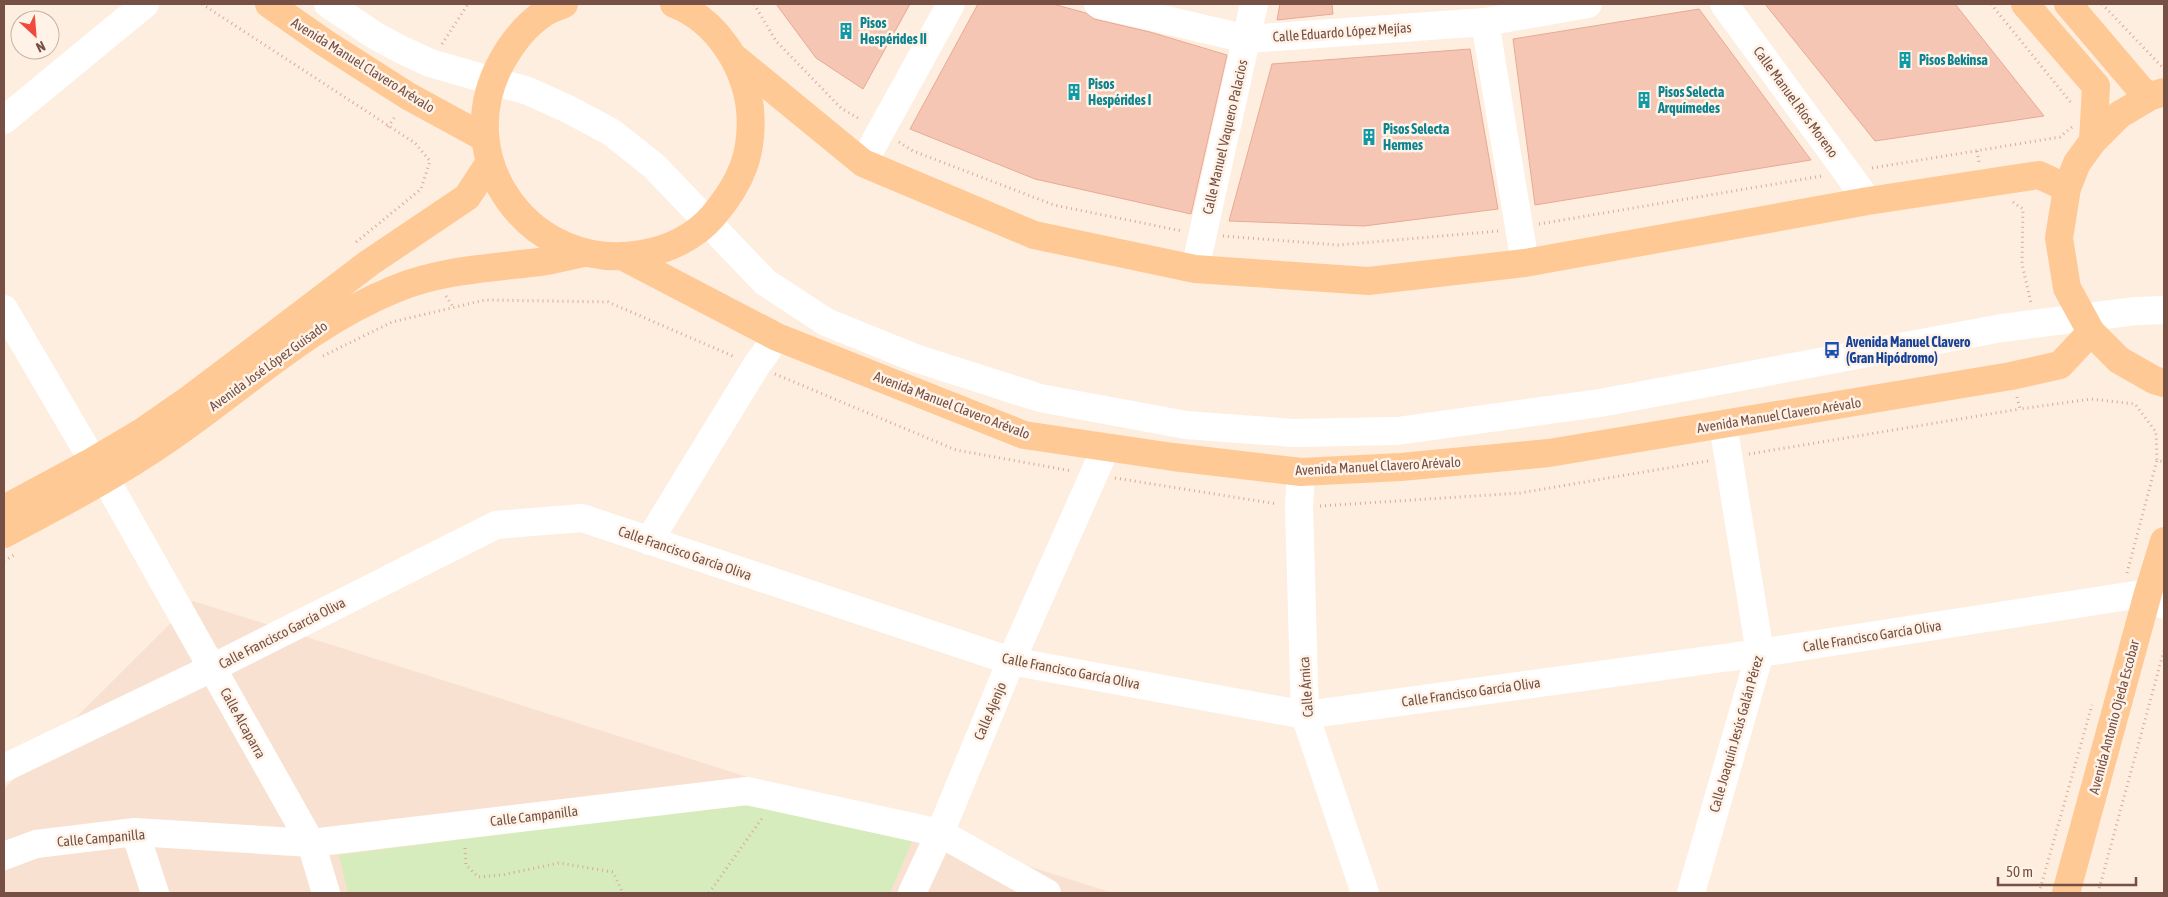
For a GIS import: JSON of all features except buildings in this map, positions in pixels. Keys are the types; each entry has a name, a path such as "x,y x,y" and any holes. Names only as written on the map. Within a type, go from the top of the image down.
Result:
{"main road":[{"name":"Avenida Manuel Clavero Arévalo","path":"269,4 487,150"},
{"path":"564,4 544,13 512,42 492,80 485,108 487,150 504,194 525,220 552,240 584,253 624,257 654,252 682,241 707,223 730,196 746,163 752,128 748,92 735,58"},
{"path":"674,4 683,7 713,29 735,58 863,163 1034,234 1195,269 1368,281 1525,263 1868,201 2039,175 2066,188"},
{"path":"2025,4 2096,86 2077,163 2066,188 2058,238 2067,288 2088,325 2119,360 2154,380 2164,382"},
{"path":"2068,4 2142,91 2157,94"},
{"path":"2084,132 2157,94"},
{"name":"Avenida José López Guisado","path":"4,534 99,470 142,432 191,398 369,263 467,198 487,150"},
{"name":"Avenida José López Guisado","path":"4,509 171,438 315,330 356,306 396,288 433,276 493,266 541,262 584,253"},
{"name":"Avenida Manuel Clavero Arévalo","path":"624,257 777,337 1024,435 1300,472 1401,467 1549,453 2011,376 2060,365 2088,325"},
{"name":"Avenida Antonio Ojeda Escobar","path":"2066,893 2156,599 2164,541"}],"street":[{"path":"4,120 145,4"},
{"path":"328,4 374,35 402,50 430,62 528,91 568,109 611,132 654,166 686,199 707,223 725,253 761,288 820,326 918,368 1038,407 1116,422 1243,438 1297,441 1410,439 1603,412 2088,325 2136,311 2164,310"},
{"path":"863,163 951,4"},
{"name":"Calle Eduardo López Mejías","path":"1098,4 1247,39 1485,22 1588,4"},
{"name":"Calle Manuel Vaquero Palacios","path":"1195,269 1254,4"},
{"name":"Calle Manuel Ríos Moreno","path":"1724,4 1868,201"},
{"path":"1485,22 1525,263"},
{"name":"Calle Alcaparra","path":"4,309 99,470 311,843 326,893"},
{"path":"2088,325 2164,320"},
{"path":"649,541 756,366 777,337"},
{"name":"Calle Joaquín Jesús Galán Pérez","path":"1691,893 1760,653 1723,424"},
{"name":"Calle Ajenjo","path":"912,893 940,833 1011,661 1106,447"},
{"name":"Calle Árnica","path":"1300,472 1299,507 1305,715 1365,893"},
{"name":"Calle Francisco García Oliva","path":"4,768 212,668 496,525 582,518 1011,661 1305,715 1760,653 2121,597 2156,599"},
{"name":"Calle Campanilla","path":"4,856 36,844 135,832 311,843 747,791 940,833 1047,893"},
{"path":"135,832 155,893"}],"path":[{"path":"202,4 416,143 430,161 421,189 348,248"},
{"path":"754,4 776,41 841,108 913,151 1054,206 1203,234 1338,245 1485,233 2060,138 2084,132"},
{"path":"1991,4 2072,103 2073,110"},
{"path":"2102,4 2164,69"},
{"path":"2121,597 2157,460"},
{"path":"2098,893 2164,650"},
{"path":"2039,893 2094,698"},
{"path":"709,893 776,798"},
{"path":"463,825 466,865 478,877 502,875 559,863 613,872 623,893"}],"shaded area":[{"path":"193,601 1113,893 4,893 4,789"}],"green space":[{"path":"745,803 914,837 890,893 348,893 339,855"}],"place":[{"name":"Pisos Hespérides II","path":"846,31"},
{"name":"Pisos Bekinsa","path":"1905,60"},
{"name":"Pisos Hespérides I","path":"1074,92"},
{"name":"Pisos Selecta Arquímedes","path":"1644,100"},
{"name":"Pisos Selecta Hermes","path":"1369,137"},
{"name":"Avenida Manuel Clavero (Gran Hipódromo)","path":"1832,350"}]}
